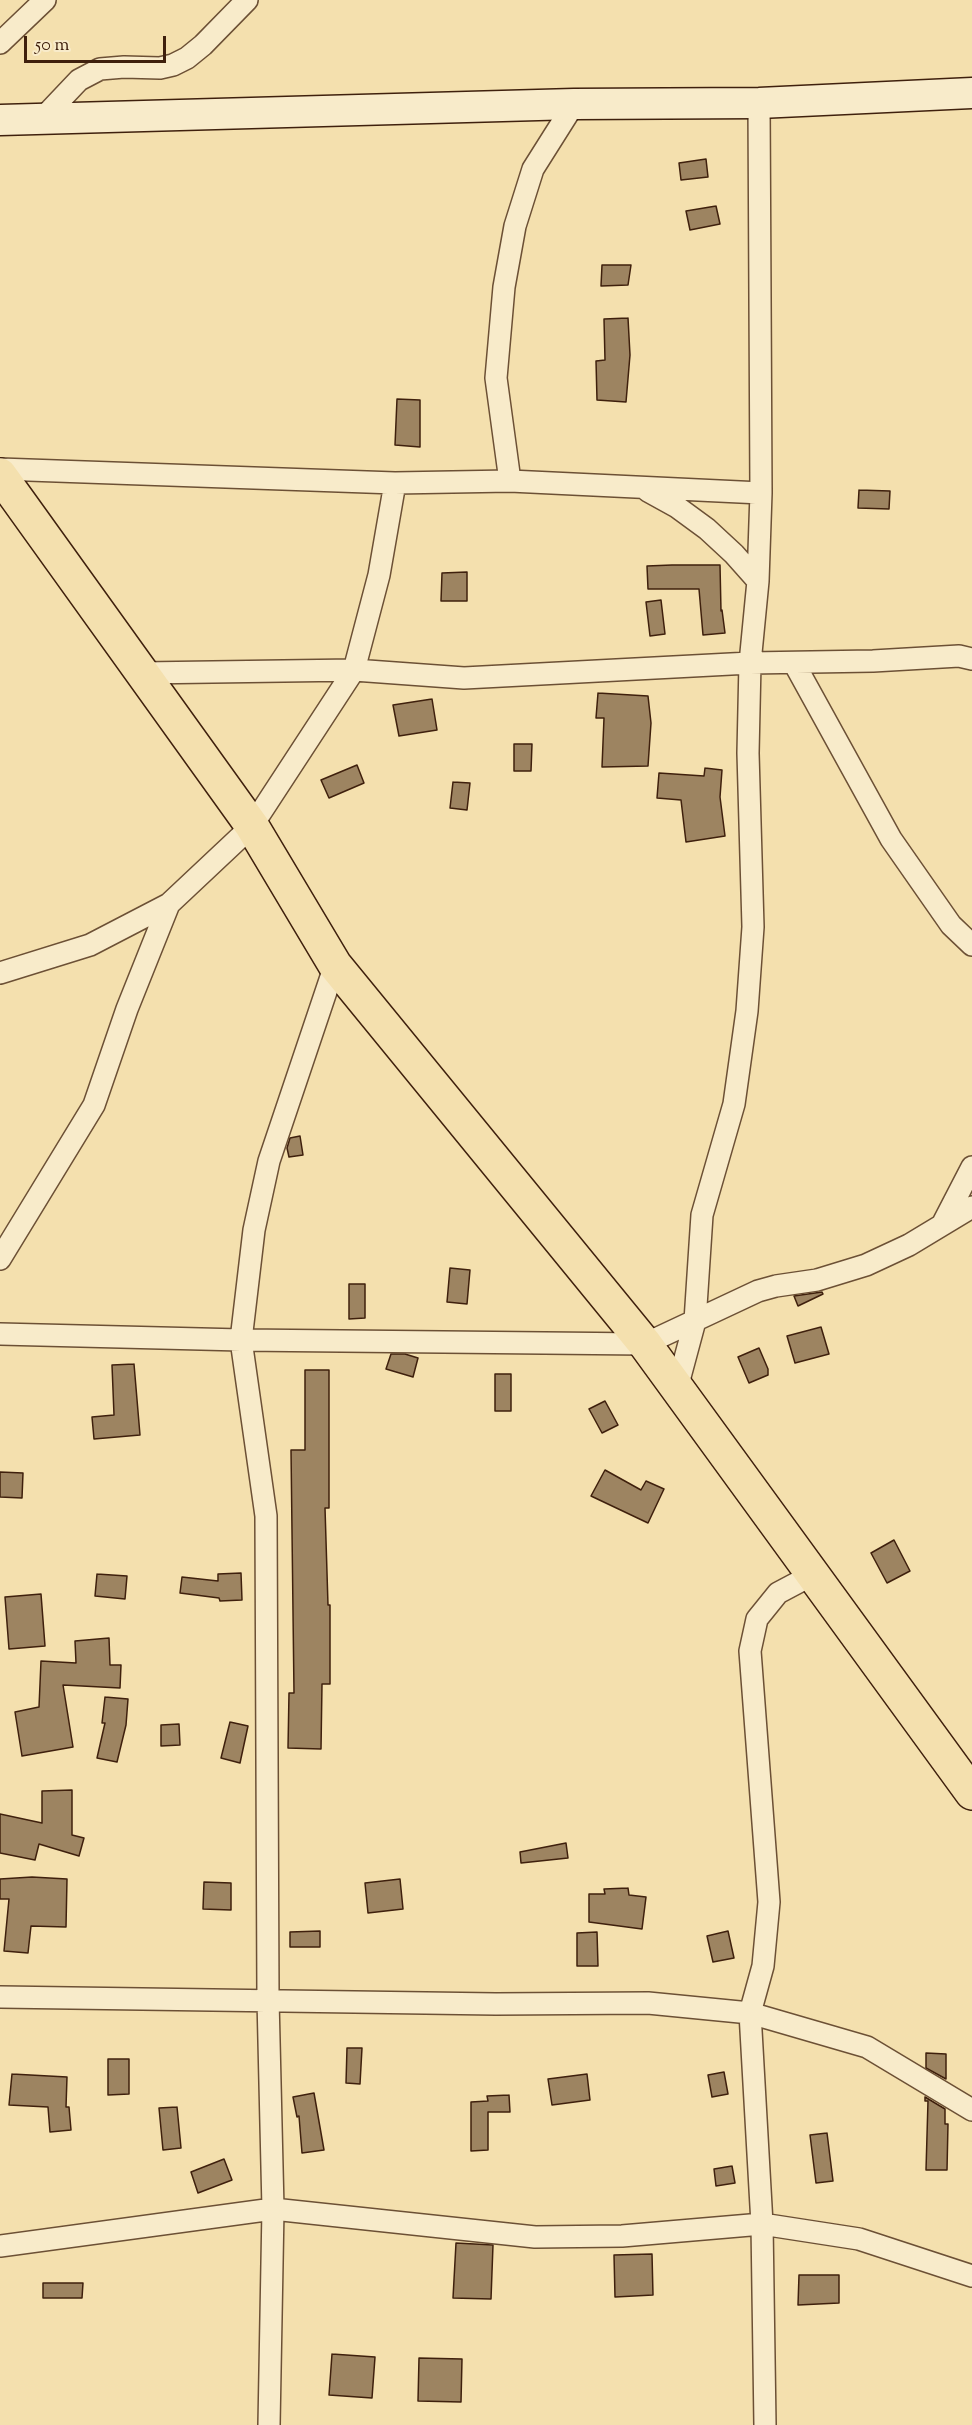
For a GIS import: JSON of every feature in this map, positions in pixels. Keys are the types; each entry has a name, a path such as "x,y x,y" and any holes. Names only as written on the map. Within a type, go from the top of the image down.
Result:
{"highway":[{"path":"0,475 252,826 335,965 645,1344 972,1793"}],"main road":[{"path":"0,120 574,104 759,103 972,93"}],"street":[{"path":"0,43 45,0"},
{"path":"43,118 79,80 100,69 160,68 187,58 247,0"},
{"path":"677,1388 695,1321 702,1215 734,1104 747,1011 753,927 748,753 750,663 758,581 761,493 759,103"},
{"path":"510,481 496,378 504,287 515,226 533,169 574,104"},
{"path":"0,469 395,483 510,481 761,493"},
{"path":"0,973 90,945 169,903 252,826 354,670 379,575 395,483"},
{"path":"645,489 677,507 707,529 758,581"},
{"path":"142,673 354,670 464,678 750,663 959,656 972,659"},
{"path":"794,663 891,839 951,925 972,945"},
{"path":"0,1259 94,1105 169,903"},
{"path":"269,2425 273,2209 268,1999 266,1515 241,1340 254,1230 269,1161 335,965"},
{"path":"942,1225 972,1167"},
{"path":"0,1334 241,1340 645,1344 767,1288 817,1280 866,1265 909,1245 972,1207"},
{"path":"765,2425 762,2224 750,2013 763,1966 769,1902 750,1652 757,1619 778,1593 812,1575"},
{"path":"0,1997 496,2004 648,2003 750,2013 867,2047 972,2110"},
{"path":"0,2246 273,2209 535,2236 622,2236 762,2224 859,2239 972,2276"}],"building":[{"path":"706,159 708,177 681,180 679,163"},
{"path":"716,206 720,224 690,230 686,211"},
{"path":"602,265 631,265 628,285 601,286"},
{"path":"628,318 630,355 626,402 597,400 596,361 605,360 604,319"},
{"path":"397,399 420,400 420,447 395,445"},
{"path":"859,490 890,491 889,509 858,508"},
{"path":"720,565 721,611 725,633 703,635 699,589 648,589 647,566"},
{"path":"467,572 467,601 441,601 442,573"},
{"path":"661,600 665,634 650,636 646,602"},
{"path":"598,693 648,696 651,723 648,766 602,767 604,718 596,718"},
{"path":"432,699 437,730 399,736 393,705"},
{"path":"514,744 532,744 531,771 514,771"},
{"path":"357,765 364,783 329,798 321,780"},
{"path":"705,768 722,770 720,797 725,836 686,842 681,800 657,798 659,773 704,776"},
{"path":"453,782 470,783 467,810 450,808"},
{"path":"300,1136 303,1155 289,1157 287,1148 290,1138"},
{"path":"450,1268 470,1270 467,1304 447,1302"},
{"path":"349,1284 365,1284 365,1318 349,1319"},
{"path":"822,1292 823,1294 798,1306 794,1296"},
{"path":"821,1327 829,1354 795,1363 787,1336"},
{"path":"759,1348 768,1369 768,1375 749,1383 738,1357"},
{"path":"391,1354 405,1354 418,1358 413,1377 386,1369"},
{"path":"134,1364 140,1435 94,1439 92,1417 114,1415 112,1365"},
{"path":"305,1370 329,1370 329,1508 325,1508 328,1605 330,1605 330,1684 322,1684 321,1749 288,1748 289,1693 294,1693 291,1450 305,1450"},
{"path":"495,1374 511,1374 511,1411 495,1411"},
{"path":"605,1401 618,1425 602,1433 589,1409"},
{"path":"605,1470 641,1490 646,1481 664,1489 648,1523 591,1496"},
{"path":"0,1472 23,1473 22,1498 0,1497"},
{"path":"894,1540 910,1571 887,1583 871,1553"},
{"path":"241,1573 242,1600 220,1601 219,1598 180,1593 182,1577 218,1581 218,1574"},
{"path":"97,1574 127,1576 125,1599 95,1596"},
{"path":"41,1594 45,1646 9,1649 5,1597"},
{"path":"109,1638 110,1665 121,1665 120,1688 63,1685 73,1747 22,1756 15,1712 39,1707 41,1661 76,1663 75,1641"},
{"path":"105,1697 128,1699 126,1725 117,1762 97,1758 105,1723 102,1723"},
{"path":"230,1722 248,1726 240,1763 221,1758"},
{"path":"179,1724 180,1745 161,1746 161,1725"},
{"path":"72,1790 72,1835 84,1838 79,1856 39,1844 35,1860 0,1853 0,1814 42,1823 42,1791"},
{"path":"566,1843 568,1858 521,1863 520,1852"},
{"path":"32,1877 67,1879 66,1927 31,1926 28,1953 4,1951 9,1899 0,1899 0,1879"},
{"path":"400,1879 403,1909 368,1913 365,1883"},
{"path":"204,1882 231,1883 231,1910 203,1909"},
{"path":"628,1888 629,1895 646,1897 642,1929 589,1922 589,1894 605,1894 604,1889"},
{"path":"320,1931 320,1947 290,1947 290,1932"},
{"path":"728,1931 734,1958 713,1962 707,1936"},
{"path":"597,1932 598,1966 577,1966 577,1933"},
{"path":"347,2048 362,2048 360,2084 346,2083"},
{"path":"926,2053 946,2054 946,2079 926,2068"},
{"path":"108,2059 129,2059 129,2094 108,2095"},
{"path":"724,2072 728,2094 712,2097 708,2075"},
{"path":"12,2074 67,2077 66,2107 69,2107 71,2130 50,2132 48,2107 9,2105"},
{"path":"587,2074 590,2100 552,2105 548,2079"},
{"path":"314,2093 324,2150 302,2153 299,2116 297,2117 293,2097"},
{"path":"509,2095 510,2112 488,2112 488,2150 471,2151 471,2102 488,2101 487,2096"},
{"path":"925,2097 945,2109 945,2124 948,2124 947,2170 926,2170 928,2101 925,2101"},
{"path":"177,2107 181,2148 163,2150 159,2108"},
{"path":"827,2133 833,2181 816,2183 810,2135"},
{"path":"224,2159 232,2180 198,2193 191,2172"},
{"path":"732,2166 735,2183 716,2186 714,2169"},
{"path":"456,2243 493,2245 491,2299 453,2298"},
{"path":"652,2254 653,2295 615,2297 614,2255"},
{"path":"799,2275 839,2275 839,2303 798,2305"},
{"path":"43,2283 83,2283 82,2298 43,2298"},
{"path":"332,2354 375,2357 372,2398 329,2395"},
{"path":"419,2358 462,2359 461,2402 418,2401"}]}
